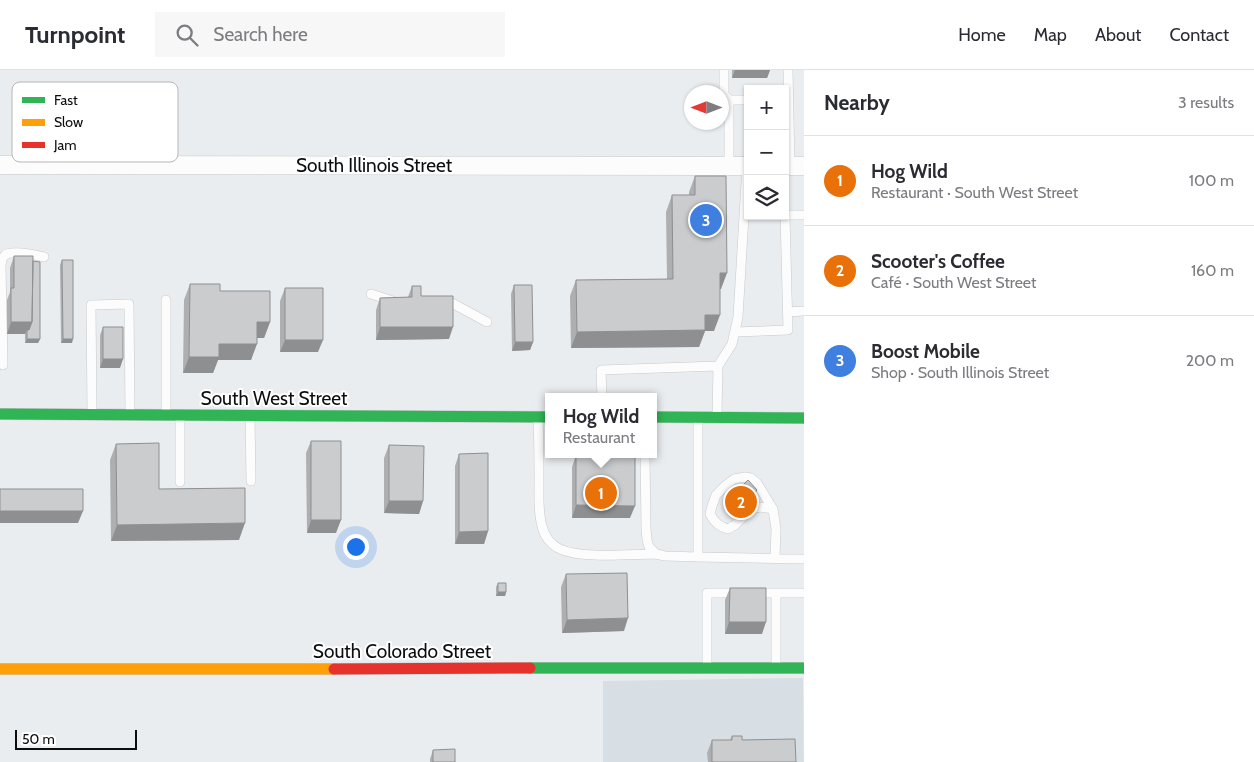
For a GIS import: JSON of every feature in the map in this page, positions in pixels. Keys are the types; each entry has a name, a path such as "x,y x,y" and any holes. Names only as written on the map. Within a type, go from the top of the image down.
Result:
{"street":[{"name":"South Illinois Street","path":"0,165 741,166"},
{"name":"South West Street","path":"0,414 544,417"},
{"path":"657,417 804,418"},
{"name":"South Colorado Street","path":"0,670 804,668"}],"lane":[{"path":"724,70 724,94 730,100 744,195"},
{"path":"788,70 788,85"},
{"path":"730,100 744,100"},
{"path":"789,123 793,166"},
{"path":"789,215 804,215"},
{"path":"717,418 718,366 732,344 738,317 746,220"},
{"path":"735,332 788,330 785,220"},
{"path":"2,365 2,259 6,254 14,252 44,257"},
{"path":"371,294 402,302"},
{"path":"166,300 166,415"},
{"path":"433,302 450,302 487,322"},
{"path":"92,415 96,330 91,305 129,304 130,415"},
{"path":"787,312 804,311"},
{"path":"119,330 130,329"},
{"path":"602,393 601,370 718,366"},
{"path":"180,415 180,482"},
{"path":"250,415 251,481"},
{"path":"544,417 539,510 542,527 547,538 561,550 588,555 656,554 665,556 804,559"},
{"path":"698,418 698,557"},
{"path":"645,458 647,540 649,547 656,554"},
{"path":"773,508 751,508 735,525 728,529 714,522 710,514 716,495 726,485 734,479 751,478 757,483 773,508 776,529 775,558"},
{"path":"707,668 708,593 735,593"},
{"path":"751,593 804,593"},
{"path":"776,593 776,668"}],"shaded area":[{"path":"803,678 804,762 603,762 603,681"}],"building":[{"path":"695,176 726,176 727,273 720,273 720,315 705,315 705,330 577,332 576,280 673,279 672,195 695,195"},
{"path":"14,256 33,256 32,322 11,322 11,288 14,288"},
{"path":"62,260 73,260 73,339 63,339"},
{"path":"33,261 40,262 40,339 27,339 27,330 29,330 32,322"},
{"path":"190,284 220,284 220,291 270,291 270,322 257,322 257,344 219,344 219,357 189,357"},
{"path":"514,285 532,285 533,342 515,342"},
{"path":"412,286 421,286 421,296 453,296 453,327 380,327 380,298 412,297"},
{"path":"285,288 323,288 323,340 285,340"},
{"path":"103,327 123,327 123,359 103,359"},
{"path":"311,441 341,441 341,520 311,520"},
{"path":"159,443 159,489 245,488 245,523 117,525 116,444"},
{"path":"389,445 424,446 423,501 389,501"},
{"path":"488,453 488,531 459,532 459,454"},
{"path":"576,458 635,458 635,506 576,505"},
{"path":"748,480 757,490 740,507 731,497"},
{"path":"0,489 83,489 83,511 0,511"},
{"path":"627,573 628,618 567,620 566,574"},
{"path":"498,583 506,583 506,592 498,592"},
{"path":"730,588 766,588 766,622 729,622"},
{"path":"732,736 742,736 742,740 795,739 796,762 712,762 712,740 732,740"},
{"path":"455,749 455,762 433,762 433,750"}],"traffic: fast":[{"path":"0,414 545,417"},
{"path":"657,417 804,418"},
{"path":"530,668 804,668"}],"traffic: slow":[{"path":"0,669 334,669"}],"traffic: jam":[{"path":"334,669 530,668"}],"place":[{"name":"Boost Mobile","path":"706,220"},
{"name":"Hog Wild","path":"601,493"},
{"name":"Scooter's Coffee","path":"741,502"}]}
